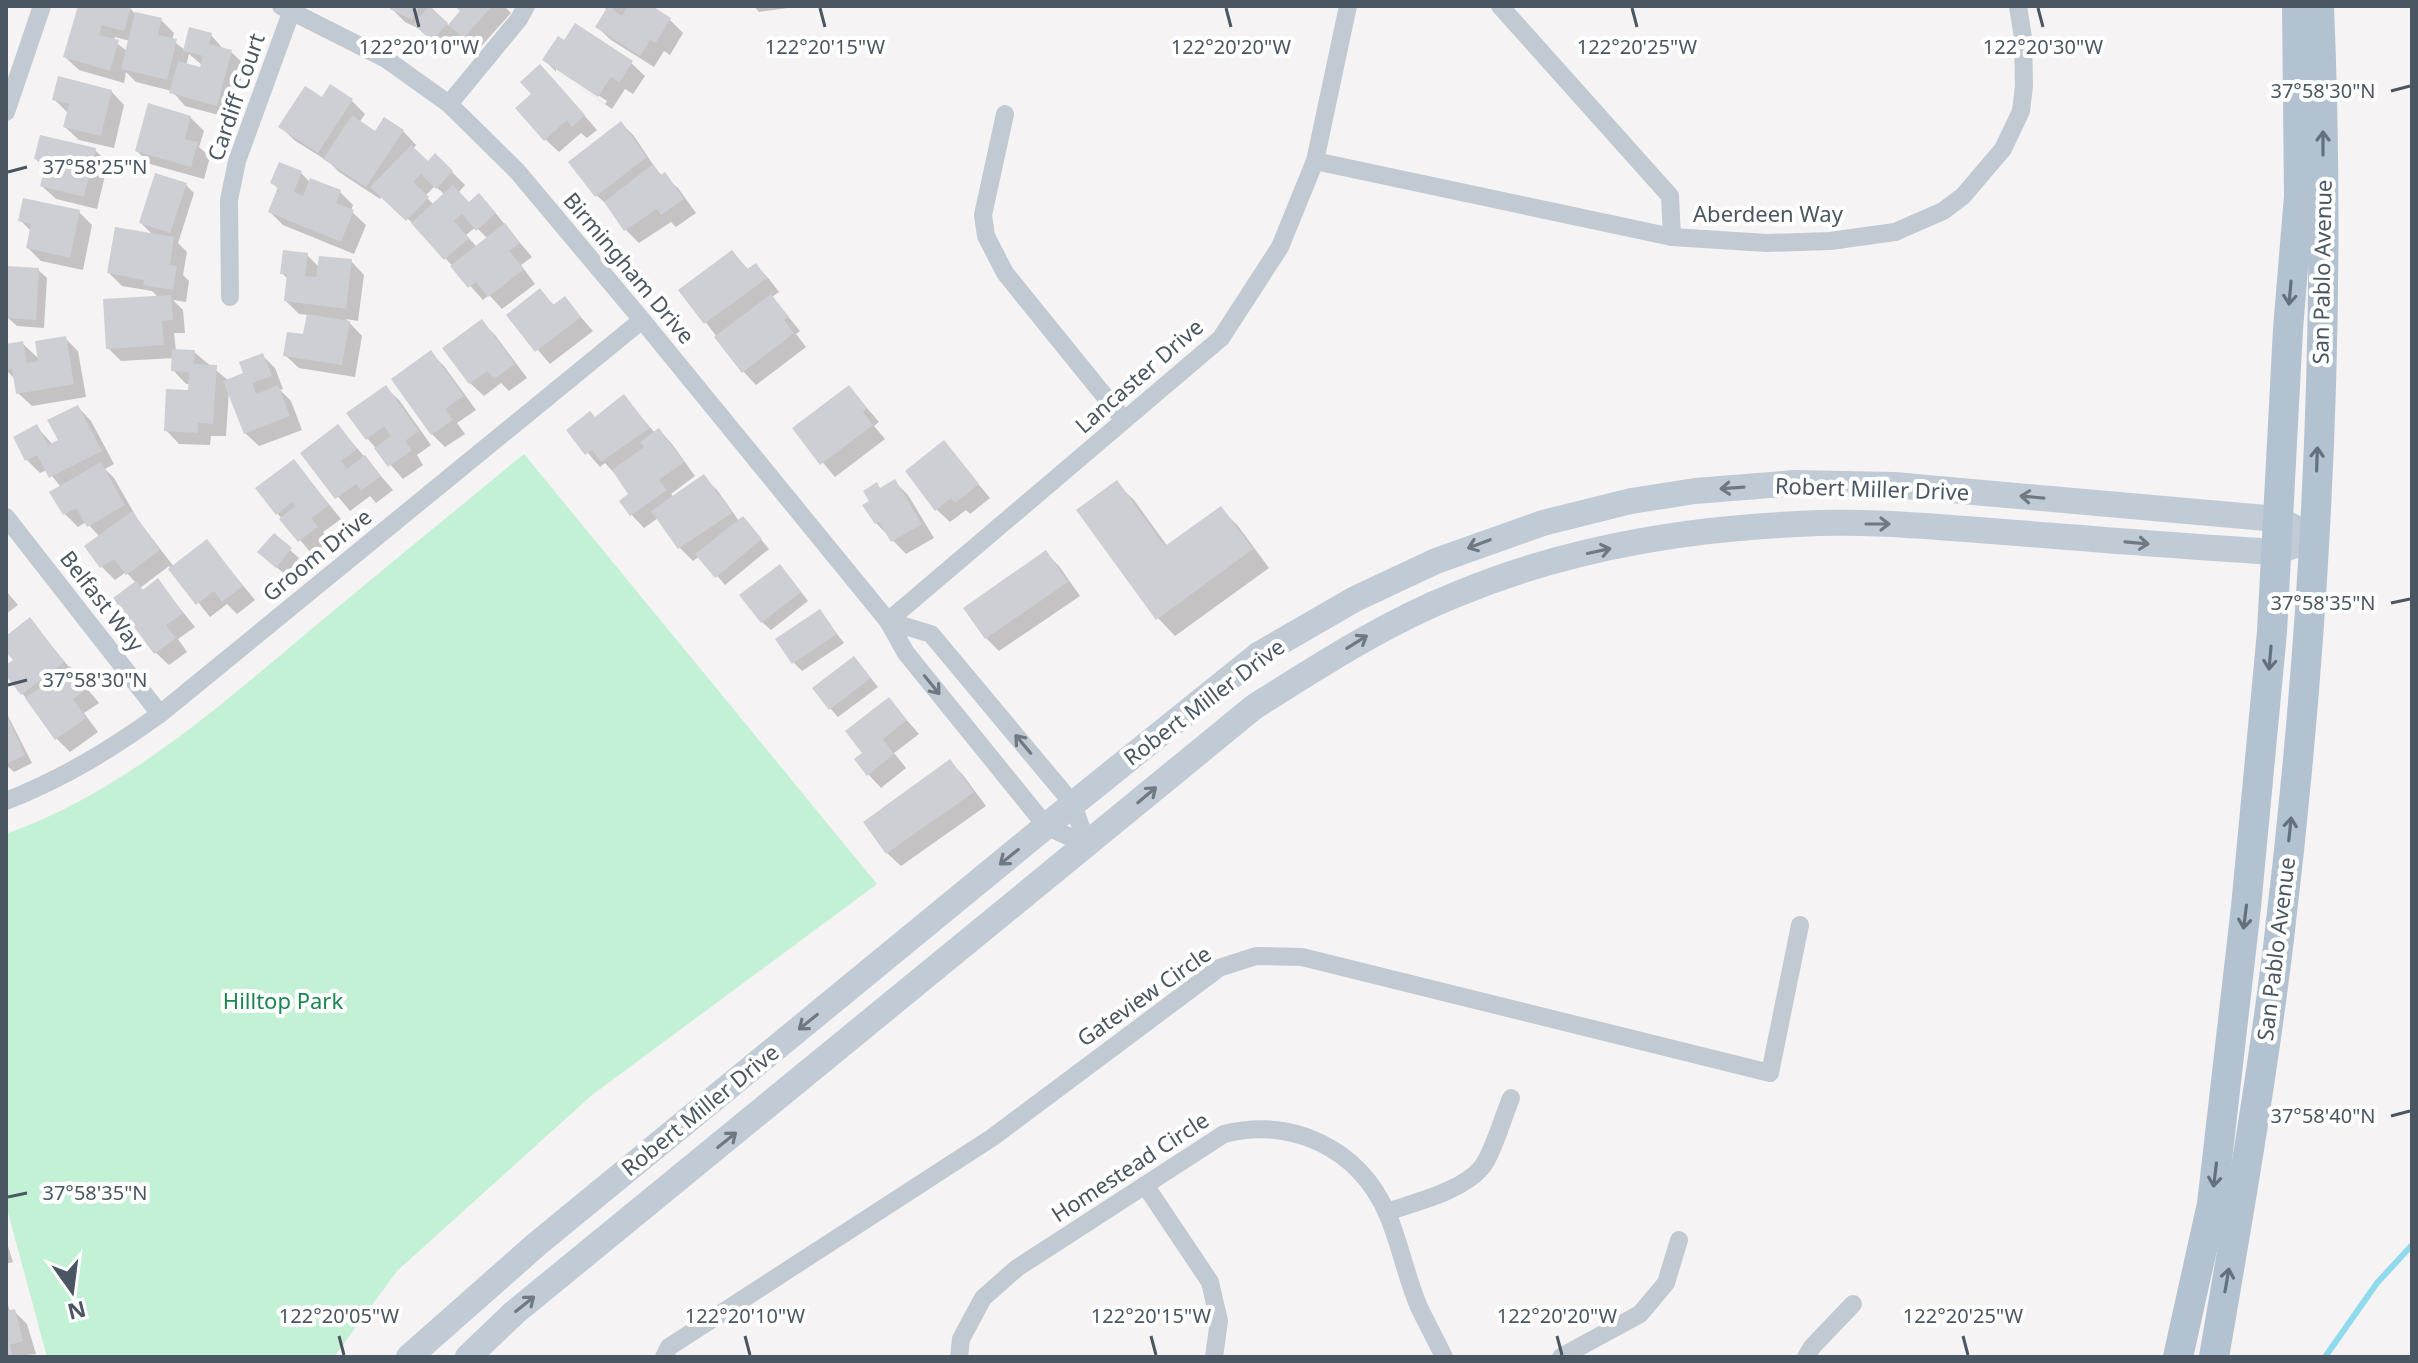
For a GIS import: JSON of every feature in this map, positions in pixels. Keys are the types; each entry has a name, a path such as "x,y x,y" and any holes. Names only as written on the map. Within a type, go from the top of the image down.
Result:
{"main road":[{"name":"San Pablo Avenue","path":"2178,1357 2212,1204 2246,907 2272,632 2288,329 2299,196 2297,6"},
{"name":"San Pablo Avenue","path":"2214,1357 2247,1165 2279,940 2302,717 2314,537 2323,197 2319,6"},
{"name":"Robert Miller Drive","path":"409,1357 537,1244 1258,655 1355,599 1436,561 1543,523 1631,501 1695,491 1795,483 1894,485 2277,519"},
{"path":"2277,519 2314,537"},
{"name":"Robert Miller Drive","path":"468,1357 514,1313 1254,707 1373,632 1456,594 1564,558 1646,540 1716,529 1800,523 1898,524 2276,552"},
{"path":"2276,552 2314,537"}],"street":[{"path":"6,112 42,6"},
{"path":"449,104 519,19 526,6"},
{"name":"Lancaster Drive","path":"888,621 1221,338 1280,247 1315,161 1348,6"},
{"path":"1500,6 1670,196 1672,237"},
{"name":"Aberdeen Way","path":"1315,161 1672,237 1767,243 1830,241 1895,232 1943,211 1963,196 2003,149 2021,111 2025,62 2018,6"},
{"name":"Birmingham Drive","path":"287,8 386,59 449,104 517,171 888,621 906,653 1046,826 1087,845"},
{"name":"Cardiff Court","path":"230,297 229,200 237,161 287,8"},
{"path":"1005,114 983,215 986,236 1005,273 1124,420"},
{"name":"Groom Drive","path":"6,801 48,785 106,753 160,714 642,320"},
{"name":"Belfast Way","path":"6,517 160,714"},
{"path":"888,621 931,634 1073,804 1087,845"},
{"name":"Gateview Circle","path":"664,1357 669,1347 993,1137 1219,968 1256,956 1302,957 1770,1073 1800,925"},
{"path":"1387,1212 1445,1191 1471,1177 1483,1166 1511,1098"},
{"name":"Homestead Circle","path":"959,1357 961,1339 983,1298 1017,1268 1224,1134 1247,1128 1275,1129 1314,1138 1350,1161 1387,1212 1419,1305 1444,1357"},
{"path":"1145,1185 1210,1282 1219,1321 1214,1357"},
{"path":"1561,1357 1640,1314 1666,1283 1679,1240"},
{"path":"1806,1357 1853,1304"}],"green space":[{"name":"Hilltop Park","path":"524,454 877,884 592,1095 397,1271 334,1357 47,1357 6,1205 6,834 89,796 165,747 238,691"}],"building":[{"path":"78,6 131,7 124,31 102,25 99,35 119,40 110,71 63,57"},
{"path":"391,6 419,6 412,20 390,9"},
{"path":"429,6 448,23 432,41 413,24"},
{"path":"455,6 492,6 464,38 448,25 460,11"},
{"path":"608,6 615,6 613,10 622,16 628,6 652,6 671,18 656,43 650,40 640,56 595,27"},
{"path":"135,12 162,18 158,35 177,39 167,80 121,69"},
{"path":"575,23 633,61 619,83 611,77 598,97 542,60 558,36 564,40"},
{"path":"189,27 212,33 209,44 232,50 217,106 169,93 178,61 200,67 203,56 183,51"},
{"path":"540,64 585,115 572,127 567,120 544,141 515,108 531,94 520,82"},
{"path":"58,76 112,90 101,136 63,127 69,104 52,100"},
{"path":"330,84 353,99 318,153 278,127 305,86 322,97"},
{"path":"148,103 191,116 185,139 198,142 191,167 135,151"},
{"path":"352,115 375,131 384,117 404,130 366,187 323,159"},
{"path":"621,121 647,157 595,197 568,162"},
{"path":"40,135 96,148 84,197 40,186 46,162 34,159"},
{"path":"411,145 428,161 435,153 453,171 436,189 421,174 413,182 429,197 406,221 370,187"},
{"path":"279,162 302,171 294,192 303,196 310,178 341,190 336,203 354,210 341,242 268,212 278,187 270,183"},
{"path":"653,164 661,175 665,172 684,199 661,215 657,209 624,231 604,202"},
{"path":"155,173 187,183 170,233 139,223"},
{"path":"453,185 469,202 479,193 496,213 476,231 462,214 454,221 469,238 444,260 411,223"},
{"path":"23,198 80,210 70,258 26,248 31,224 18,221"},
{"path":"505,223 520,243 509,251 524,269 488,297 476,282 468,288 450,266"},
{"path":"115,227 174,237 170,265 177,266 173,290 143,285 144,280 107,273"},
{"path":"283,250 308,253 305,276 316,277 319,256 352,259 346,309 284,301 287,274 280,274"},
{"path":"732,250 747,269 756,263 767,278 704,324 678,290"},
{"path":"6,266 39,268 36,320 6,318"},
{"path":"540,288 553,305 565,296 581,317 535,352 506,315"},
{"path":"771,294 789,317 784,320 794,333 742,373 714,337"},
{"path":"171,295 173,320 162,321 164,345 106,349 103,299"},
{"path":"307,314 350,321 342,365 283,356 287,332 303,334"},
{"path":"482,319 515,364 494,379 488,371 469,384 442,348"},
{"path":"66,336 74,384 16,394 12,369 6,370 6,344 23,341 27,363 38,361 35,341"},
{"path":"172,349 195,350 194,364 217,365 213,424 198,423 198,433 164,431 166,389 188,390 189,372 171,371"},
{"path":"431,350 464,396 445,409 453,420 431,435 391,379"},
{"path":"263,353 272,376 252,383 256,394 278,385 290,416 244,434 223,381 243,373 239,362"},
{"path":"386,385 419,431 405,441 412,450 388,467 374,448 391,436 384,426 366,440 346,413"},
{"path":"849,385 867,408 863,412 873,425 820,465 792,428"},
{"path":"624,394 650,428 601,462 592,450 585,455 566,430 590,411 595,417"},
{"path":"78,405 102,451 49,478 37,455 25,461 13,437 37,424 48,445 58,440 47,420"},
{"path":"338,424 357,449 341,461 347,469 365,455 381,476 361,491 356,484 335,499 300,453"},
{"path":"659,428 684,462 659,480 667,490 630,516 619,501 628,494 612,470 644,447 640,442"},
{"path":"944,440 979,484 955,503 951,498 935,511 905,471"},
{"path":"294,459 329,505 311,518 318,527 298,542 279,519 295,506 292,502 276,515 255,488"},
{"path":"101,462 125,505 87,527 76,508 63,515 49,492"},
{"path":"704,474 732,513 678,549 651,511"},
{"path":"895,479 922,524 891,542 879,522 875,524 862,505 869,501 863,491 877,482 880,488"},
{"path":"1117,480 1165,546 1221,506 1253,549 1156,620 1076,510"},
{"path":"132,511 160,550 126,575 114,559 100,568 84,546"},
{"path":"743,516 762,539 715,578 695,554"},
{"path":"274,533 292,548 276,568 257,552"},
{"path":"207,539 243,586 222,602 214,591 196,605 168,569"},
{"path":"1046,550 1068,582 985,639 963,608"},
{"path":"780,564 801,592 761,623 739,595"},
{"path":"158,578 183,613 166,625 176,638 154,654 113,598 136,581 143,590"},
{"path":"820,609 837,634 792,664 775,639"},
{"path":"30,617 64,662 21,695 6,676 6,665 13,660 6,652 6,636"},
{"path":"854,656 871,678 829,710 812,688"},
{"path":"70,666 87,689 73,699 86,718 55,740 25,698"},
{"path":"889,697 907,720 883,739 894,754 867,776 854,759 862,753 845,731"},
{"path":"6,713 25,755 6,764"},
{"path":"950,759 974,792 886,854 863,822"},
{"path":"15,1309 23,1341 10,1345 13,1357 6,1357 6,1311"}],"waterway":[{"path":"2325,1357 2377,1283 2412,1245"}]}
